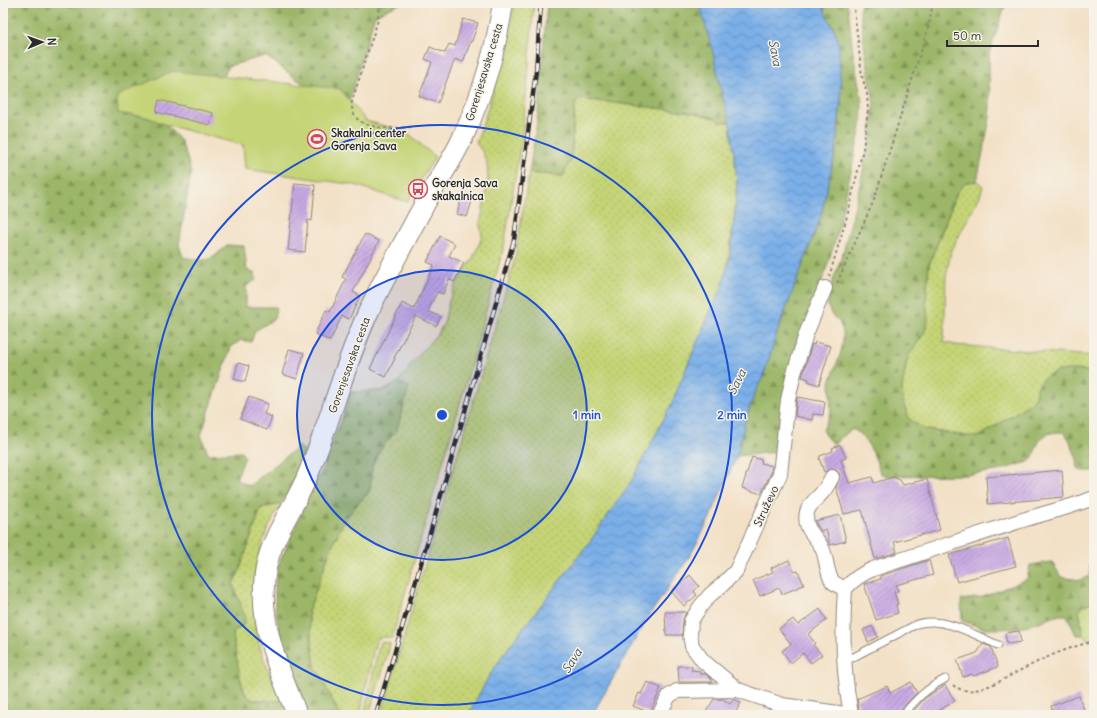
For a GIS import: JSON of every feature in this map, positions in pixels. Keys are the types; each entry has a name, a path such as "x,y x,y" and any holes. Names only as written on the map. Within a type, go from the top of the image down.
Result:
{"street":[{"name":"Gorenjesavska cesta","path":"297,715 270,645 264,613 264,584 268,559 277,534 308,476 322,440 351,354 373,302 430,195 450,162 469,123 489,66 499,28 503,3"},
{"name":"Struževo","path":"738,690 703,661 692,646 690,635 691,621 710,595 736,571 780,474 788,400 793,377 806,334 830,288"},
{"path":"832,477 821,494 811,503 807,511 806,522 812,535 822,546 825,553 828,572 833,582 845,589 853,579 873,569 1026,518 1094,498"},
{"name":"Struževo","path":"659,715 669,696 677,691 738,690 782,705 851,715 844,662 845,589"}],"lane":[{"path":"844,662 917,624 926,622 938,621 953,625 998,645"},
{"path":"903,715 919,696 945,678"}],"path":[{"path":"380,3 378,20 352,98 352,108 358,120 370,126 415,128"},
{"path":"830,288 863,149 868,110 867,94 862,76 854,8 855,3"},
{"path":"830,288 874,200 928,29 933,3"},
{"path":"945,678 955,688 970,691 990,686 1050,656 1094,641"}],"green space":[{"path":"3,3 402,3 375,15 347,109 306,86 265,56 228,66 223,80 118,113 147,117 166,125 181,141 191,173 179,245 183,257 207,260 216,255 227,245 244,246 247,270 255,274 256,280 246,286 246,307 276,307 274,319 255,331 251,342 241,340 231,347 201,435 208,454 241,452 245,457 236,479 249,486 299,446 307,453 294,482 281,504 261,508 239,572 233,584 245,617 244,624 233,632 241,682 246,695 253,700 282,701 287,715 3,715"},
{"path":"515,3 534,3 522,135 504,246 392,638 383,637 377,639 360,715 340,715 315,666 308,612 331,548 344,521 370,490 372,466 384,444 396,432 409,387 399,381 411,364 438,333 444,323 449,301 456,284 472,260 480,242 482,235 480,226 488,180 487,163 482,151 476,143 498,74"},
{"path":"547,3 699,3 712,48 722,95 730,122 719,122 715,118 691,112 581,99 575,103 571,159 563,176 529,173 538,115"},
{"path":"823,3 846,3 848,7 853,53 861,96 861,127 836,238 825,273 812,306 777,452 737,456 746,418 756,390 763,377 778,330 820,219 836,149 841,100 836,33 825,12"},
{"path":"861,3 1006,3 989,54 990,118 977,181 967,182 957,192 929,265 926,300 928,320 924,333 909,355 902,388 903,402 909,419 923,429 979,437 1032,402 1037,388 1042,381 1054,372 1078,370 1094,372 1094,471 1082,471 1078,469 1077,459 1069,439 1062,432 1048,434 1042,438 1032,459 1028,462 997,471 965,475 887,476 880,473 876,460 867,442 853,429 834,444 828,439 823,430 831,412 830,382 841,352 843,341 843,332 840,323 831,314 828,306 829,291 843,253 852,218 870,141 874,103 865,51 860,12"},
{"name":"Skakalni center Gorenja Sava","path":"173,71 340,89 366,121 407,132 435,157 407,202 355,185 245,169 243,145 166,125 147,117 118,113 117,96"},
{"path":"581,99 691,112 715,118 719,122 730,122 737,180 735,212 727,270 722,288 709,314 670,407 632,480 591,540 508,648 488,678 468,715 381,715 515,258 529,173 563,176 571,159 575,103"},
{"path":"977,181 983,186 980,196 951,251 946,277 944,342 955,345 1094,356 1094,372 1082,370 1042,381 1037,388 1036,396 1032,402 979,437 923,429 909,419 903,402 902,388 909,355 924,333 928,320 926,300 929,265 957,192 967,182"},
{"path":"399,381 409,387 396,432 384,444 372,466 370,490 344,521 331,548 308,612 315,666 340,715 309,714 284,656 275,607 275,586 278,566 306,502 322,470 351,392 385,390"},
{"path":"281,504 269,526 257,562 254,606 257,636 261,650 282,701 253,700 246,696 241,682 234,644 233,632 244,624 233,584 239,572 261,508"},
{"path":"1052,562 1061,577 1080,580 1090,576 1090,564 1094,562 1094,602 1085,605 1079,611 1083,635 1076,635 1067,615 1059,615 1024,627 1002,629 986,629 962,621 961,600 983,597 1027,579 1030,565"},
{"path":"1094,602 1094,644 1083,635 1079,611 1085,605"},
{"path":"381,642 390,643 389,649 369,715 364,715 379,645"}],"water":[{"name":"Sava","path":"699,3 823,3 825,12 836,33 839,45 841,100 836,149 820,219 778,330 763,377 756,390 746,418 737,456 710,518 690,556 648,617 592,715 468,715 488,678 508,648 591,540 632,480 670,407 709,314 722,288 731,250 737,180 730,123 722,95 712,48"}],"building":[{"path":"463,19 478,23 463,62 455,59 438,103 419,96 432,62 425,59 430,47 445,53 449,44 455,46"},
{"path":"159,100 213,113 210,125 156,112"},
{"path":"295,183 315,185 312,221 308,220 305,252 288,250"},
{"path":"461,198 472,201 467,217 457,214"},
{"path":"365,234 379,241 353,292 360,296 349,319 342,316 330,341 315,334 326,310 330,312 346,279 342,277"},
{"path":"440,236 455,244 449,256 464,263 454,282 449,279 443,294 437,292 428,311 441,317 436,326 416,316 394,358 386,377 370,369 402,303 414,309 434,265 427,262"},
{"path":"815,342 831,346 819,385 802,377 812,344 814,345"},
{"path":"289,349 304,353 297,379 282,374"},
{"path":"238,363 249,366 245,382 234,379"},
{"path":"249,397 268,404 264,414 272,417 267,430 240,419"},
{"path":"797,397 825,402 823,415 813,414 812,420 795,416"},
{"path":"840,445 846,458 841,460 849,483 872,477 874,483 893,477 900,480 903,485 927,479 940,530 894,542 897,552 875,559 862,510 844,514 836,487 840,477 839,473 832,469 824,472 819,458 820,456 833,451 832,448"},
{"path":"752,457 762,460 761,463 772,466 771,473 761,494 742,488"},
{"path":"1062,470 1064,497 988,504 986,477"},
{"path":"840,515 846,541 830,545 826,529 821,531 815,521"},
{"path":"1008,538 1016,566 957,582 949,555"},
{"path":"789,560 794,572 798,571 804,585 782,594 779,588 760,596 753,580 773,572 771,568"},
{"path":"929,560 933,575 896,585 898,591 894,592 898,604 896,605 898,613 876,620 864,584 881,579 880,576"},
{"path":"690,575 699,586 694,591 697,595 684,606 671,591"},
{"path":"820,609 827,620 808,634 815,643 813,645 822,655 811,663 803,653 791,663 782,651 791,644 779,629 793,619 798,625"},
{"path":"665,612 686,612 683,620 682,635 666,635"},
{"path":"872,626 878,637 868,642 863,630"},
{"path":"1019,631 1021,642 1007,644 1005,633"},
{"path":"983,644 991,647 998,667 973,676 972,674 963,677 957,660 977,653"},
{"path":"678,666 692,666 691,670 700,671 700,674 706,674 712,682 679,682"},
{"path":"647,682 661,688 650,713 633,706 639,693 641,694"},
{"path":"911,682 917,693 899,712 898,715 860,715 857,699 887,686 890,693"},
{"path":"945,685 955,701 931,715 910,715 925,698"},
{"path":"1079,696 1086,715 1054,715 1051,706"},
{"path":"714,699 723,699 730,704 734,699 741,703 734,715 704,715"}],"railway":[{"path":"376,715 431,530 514,240 536,71 541,3"}],"place":[{"name":"Skakalni center Gorenja Sava","path":"317,139"},
{"name":"Gorenja Sava skakalnica","path":"418,189"}]}
